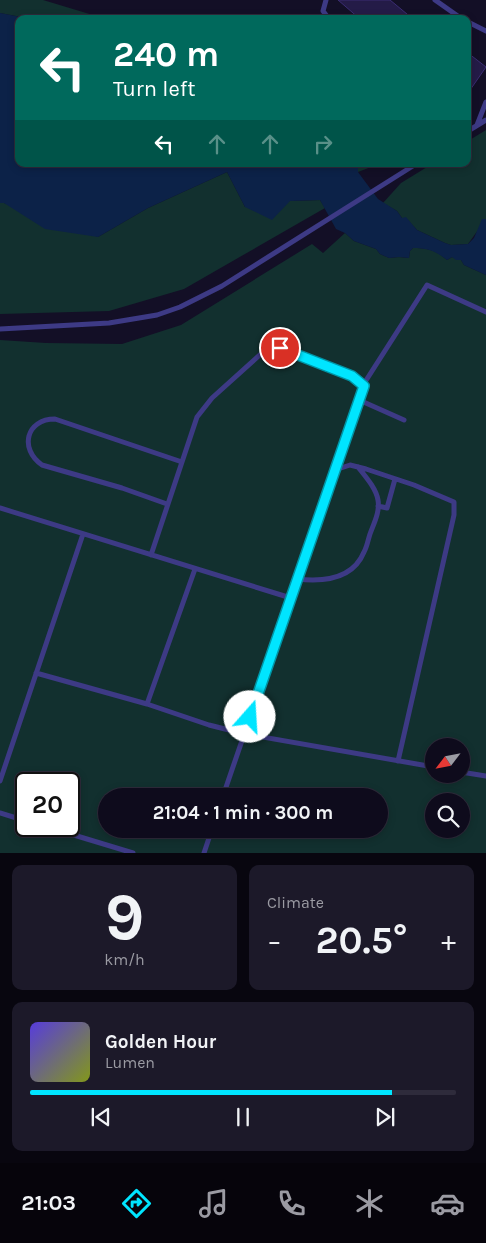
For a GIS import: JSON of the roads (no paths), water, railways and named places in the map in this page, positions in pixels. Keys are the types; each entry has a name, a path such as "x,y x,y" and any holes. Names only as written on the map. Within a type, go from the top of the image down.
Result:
{"lane":[{"path":"326,0 323,11 326,15"},
{"path":"435,0 456,15"},
{"path":"471,24 486,32"},
{"path":"477,125 486,102"},
{"path":"471,128 486,120"},
{"path":"0,329 132,320 164,312 201,298 411,167"},
{"path":"226,788 364,386 427,286 486,312"},
{"path":"151,555 193,425 206,404 258,356 268,349 286,350 352,376 364,386"},
{"path":"359,400 404,420"},
{"path":"168,504 122,488 42,465 35,460 30,452 28,443 30,434 34,426 40,421 55,419 182,462"},
{"path":"335,470 350,465 358,467 454,502 454,515 398,761"},
{"path":"298,579 326,580 344,575 357,564 364,553 378,512 378,499 369,481 358,467"},
{"path":"378,506 386,508 395,479"},
{"path":"0,508 291,598"},
{"path":"0,782 84,534"},
{"path":"147,704 195,569"},
{"path":"36,673 245,734 425,766"},
{"path":"470,773 486,776"},
{"path":"0,813 15,818"},
{"path":"80,837 132,853"},
{"path":"204,853 209,838"}],"water":[{"path":"0,13 15,16 15,167 358,167 358,172 378,199 397,211 402,218 406,217 417,230 445,243 451,245 468,244 474,238 482,219 486,219 486,275 464,265 461,260 456,260 452,257 447,260 427,249 413,248 410,251 409,258 389,258 380,254 376,249 354,241 345,233 336,229 320,200 290,201 272,220 245,207 227,172 148,208 98,237 45,229 4,203 0,203"}]}
